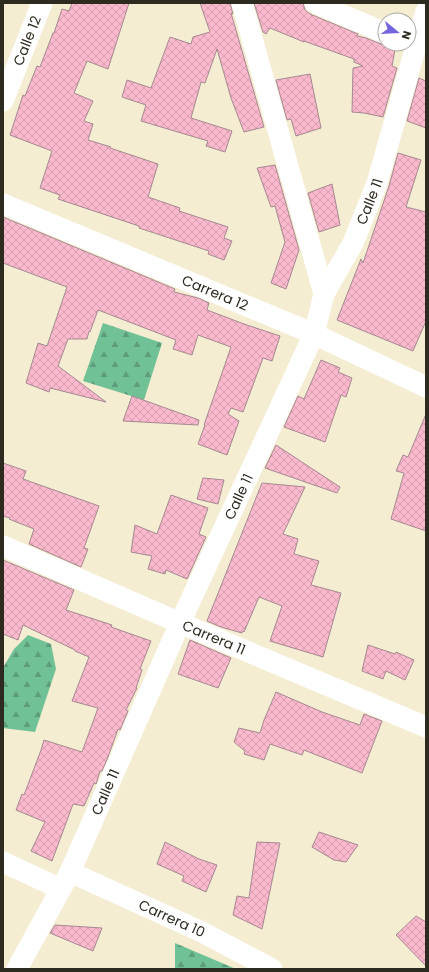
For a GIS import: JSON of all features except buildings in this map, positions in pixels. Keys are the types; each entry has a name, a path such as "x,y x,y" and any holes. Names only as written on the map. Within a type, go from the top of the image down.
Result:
{"street":[{"name":"Calle 12","path":"3,101 42,3"},
{"path":"242,3 324,294"},
{"path":"315,3 377,30"},
{"name":"Calle 11","path":"417,47 426,11"},
{"name":"Calle 11","path":"17,969 65,880 180,623 314,334 324,294 353,243 377,183 416,52"},
{"name":"Carrera 12","path":"3,204 314,334 426,387"},
{"name":"Carrera 11","path":"3,546 426,727"},
{"name":"Carrera 10","path":"3,862 65,880 202,932 272,969"}],"green space":[{"path":"103,323 162,343 144,400 83,381"},
{"path":"28,635 51,644 56,669 35,732 3,728 3,665 4,666 14,649"},
{"path":"175,943 236,969 175,969"}]}
